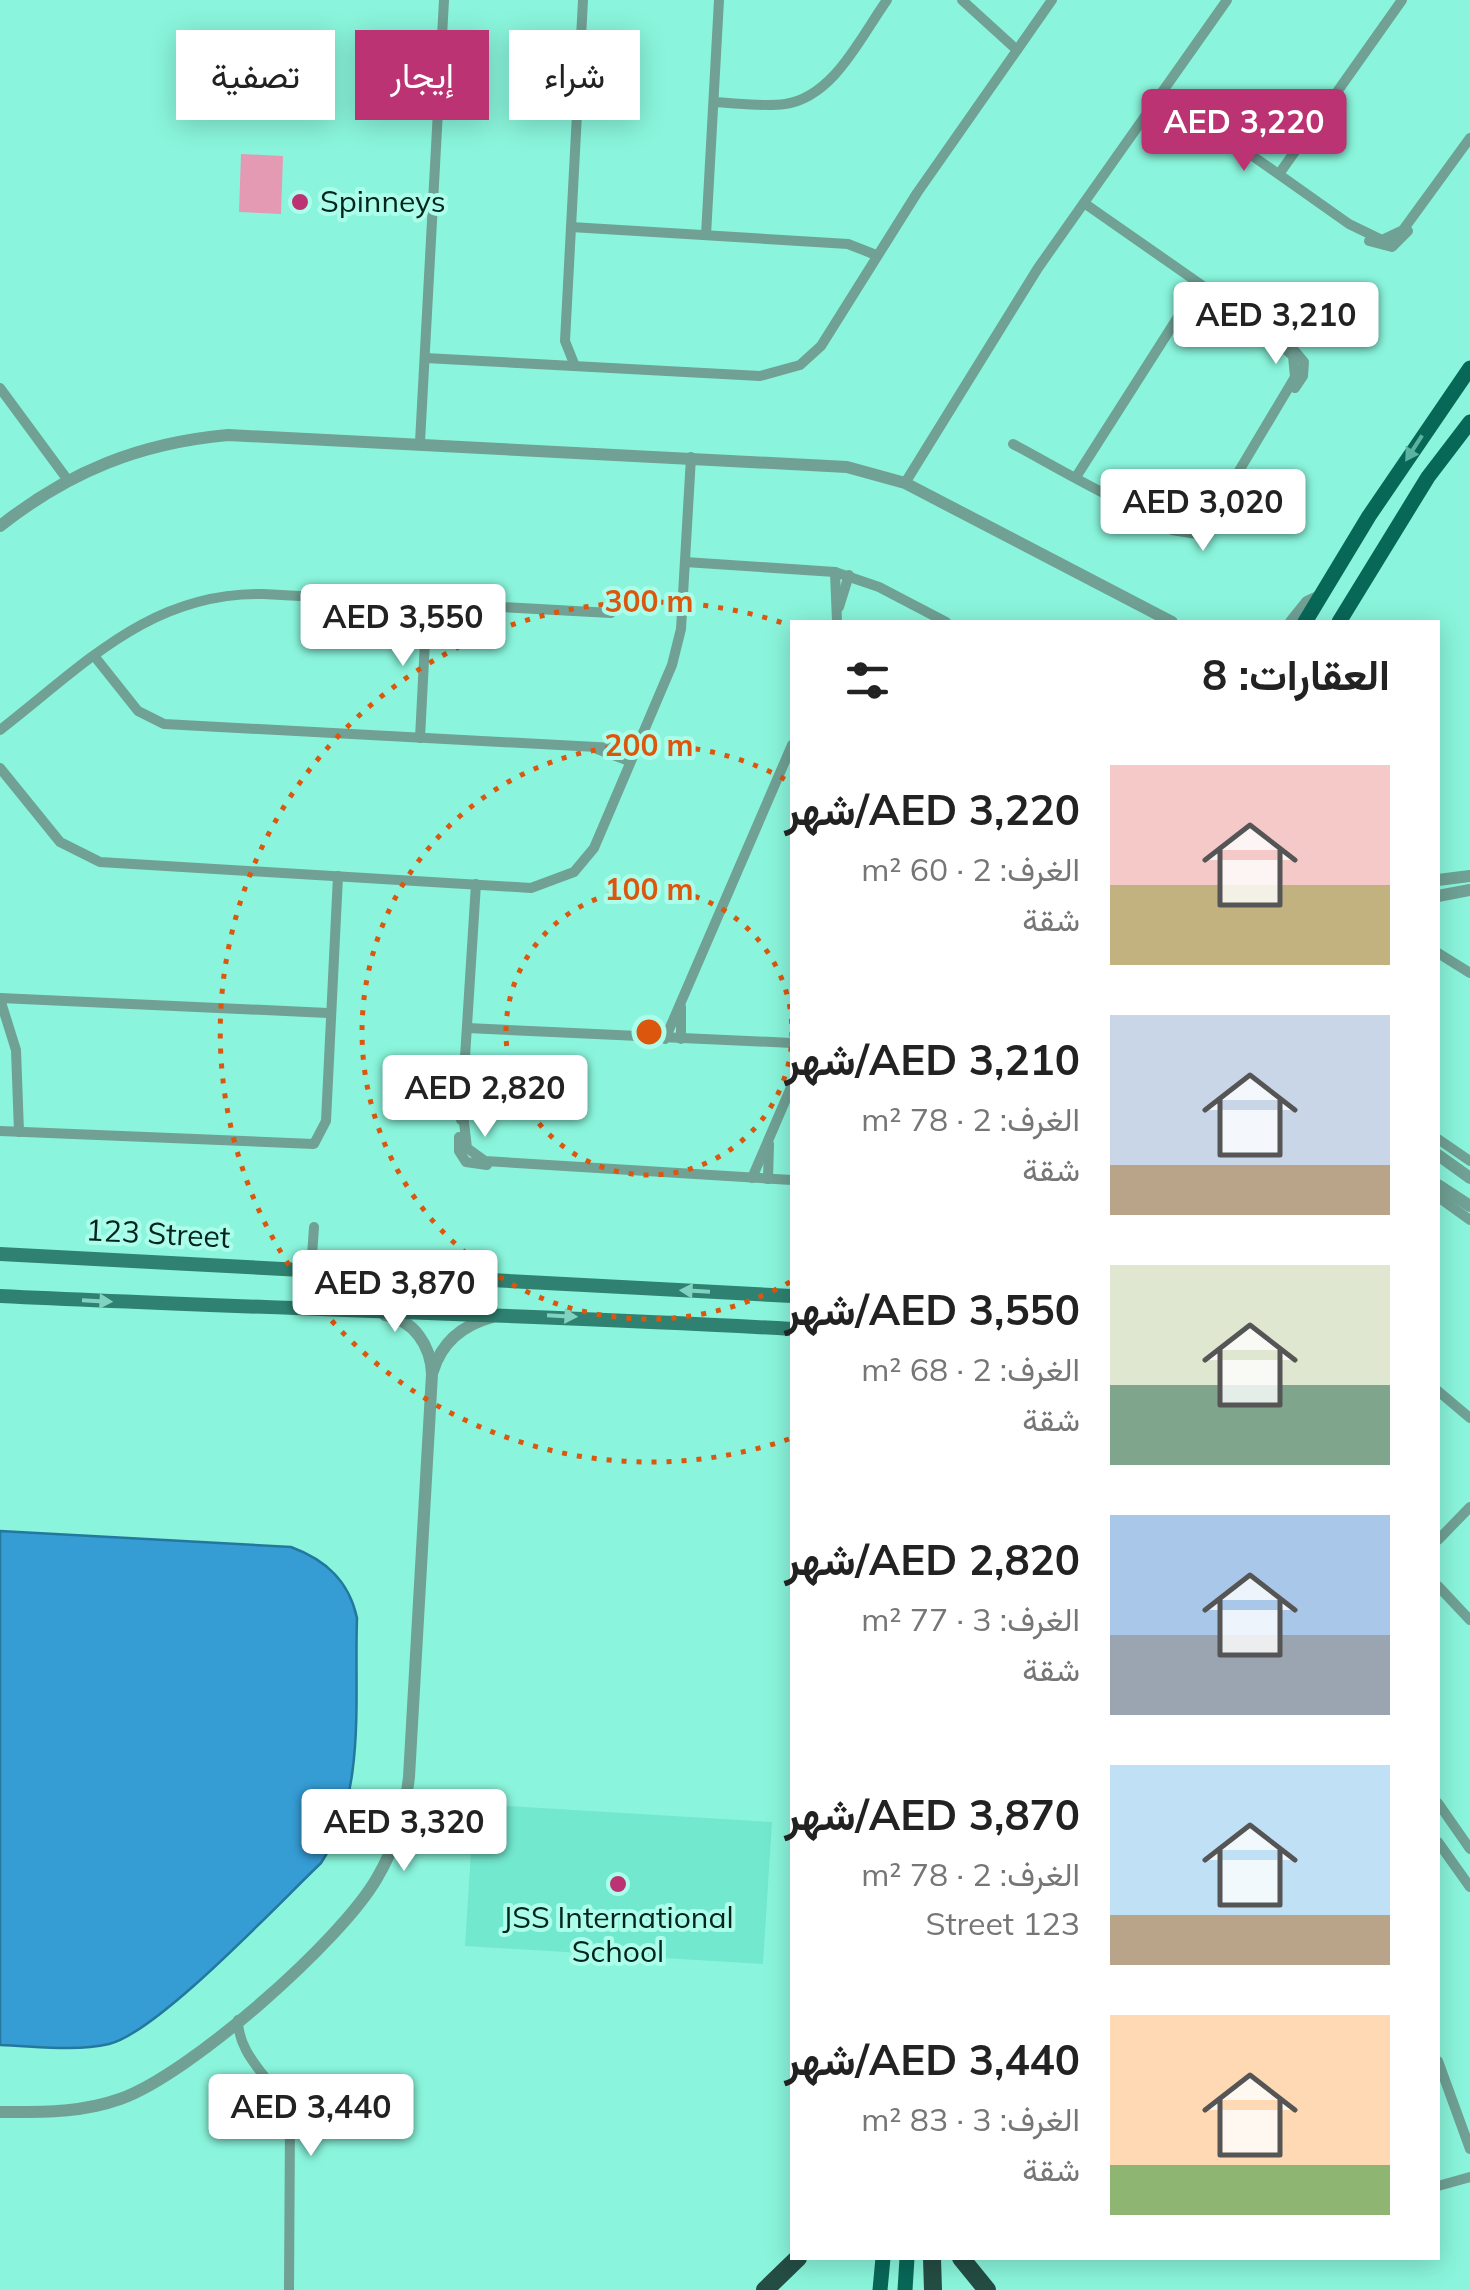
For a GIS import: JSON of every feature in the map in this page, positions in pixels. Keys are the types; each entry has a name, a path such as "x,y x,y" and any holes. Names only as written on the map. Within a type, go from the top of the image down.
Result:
{"highway":[{"path":"765,2290 796,2260"},
{"path":"932,2260 933,2290"},
{"path":"963,2260 988,2290"}],"main road":[{"path":"1307,620 1470,368"},
{"path":"1340,620 1428,478 1470,422"},
{"name":"123 Street","path":"0,1254 790,1296"},
{"path":"0,1293 27,1298 374,1313 504,1313 790,1329"},
{"path":"880,2290 883,2260"},
{"path":"905,2290 908,2260"}],"street":[{"path":"420,442 444,0"},
{"path":"576,366 566,341 583,0"},
{"path":"706,235 719,0"},
{"path":"714,102 784,104 811,95 833,76 886,0"},
{"path":"962,0 1017,50"},
{"path":"425,358 760,376 787,371 820,346 876,255 1052,0"},
{"path":"905,483 1016,301 1227,0"},
{"path":"1279,174 1402,0"},
{"path":"1162,92 1374,245 1392,247 1402,241 1470,138"},
{"path":"1014,444 1180,534 1198,534 1208,526 1279,408 1303,376 1304,362 1296,350 1084,203"},
{"path":"572,227 848,244 876,255"},
{"path":"1076,477 1199,284"},
{"path":"553,365 566,341"},
{"path":"0,388 67,479"},
{"path":"0,526 67,479 156,444 199,437 285,434 847,466 905,483 1164,620"},
{"path":"0,768 60,842 86,858 116,864 531,888 574,872 594,848 678,647 691,458"},
{"path":"686,562 849,575 942,620"},
{"path":"835,572 837,618"},
{"path":"837,618 849,575"},
{"path":"0,730 145,620 214,596 427,602 611,613"},
{"path":"1293,620 1307,602 1320,596"},
{"path":"420,738 427,602"},
{"path":"95,657 138,711 154,722 634,749"},
{"path":"586,747 629,761"},
{"path":"665,1039 790,750"},
{"path":"0,1131 314,1144 326,1121 328,1013 338,876"},
{"path":"1440,880 1470,876"},
{"path":"476,884 462,1114 469,1152 480,1160 508,1164 790,1180"},
{"path":"1440,896 1470,890"},
{"path":"1440,955 1470,973"},
{"path":"680,1039 685,991"},
{"path":"19,1132 16,1050 1,1001 32,996 328,1013"},
{"path":"468,1028 790,1043"},
{"path":"761,1043 790,1051"},
{"path":"752,1178 790,1090"},
{"path":"768,1179 772,1134"},
{"path":"1440,1140 1470,1161"},
{"path":"1440,1156 1470,1178"},
{"path":"1440,1177 1470,1196"},
{"path":"1440,1186 1470,1206"},
{"path":"1440,1198 1470,1220"},
{"path":"311,1270 314,1227"},
{"path":"0,2112 68,2112 119,2100 166,2078 214,2042 351,1914 387,1860 401,1821 418,1662 432,1374 425,1344 412,1328 394,1317 374,1313"},
{"path":"432,1374 444,1347 457,1333 504,1313"},
{"path":"1440,1393 1470,1418"},
{"path":"1440,1538 1470,1506"},
{"path":"1440,1588 1470,1620"},
{"path":"1440,1807 1470,1850"},
{"path":"1440,1845 1470,1887"},
{"path":"238,2020 249,2056"},
{"path":"214,2042 233,2045 249,2056 282,2097 290,2122 290,2290"},
{"path":"1440,2066 1470,2149"},
{"path":"1440,2185 1470,2176"}],"shaded area":[{"path":"241,154 283,156 281,214 239,212"},
{"name":"JSS International School","path":"474,1804 772,1822 763,1964 465,1946"}],"water":[{"path":"0,1531 291,1547 315,1558 334,1574 348,1593 357,1618 352,1776 336,1836 321,1863 186,1992 157,2016 109,2044 68,2048 0,2045"}],"place":[{"name":"Spinneys","path":"300,202"},
{"name":"JSS International School","path":"618,1884"}]}
